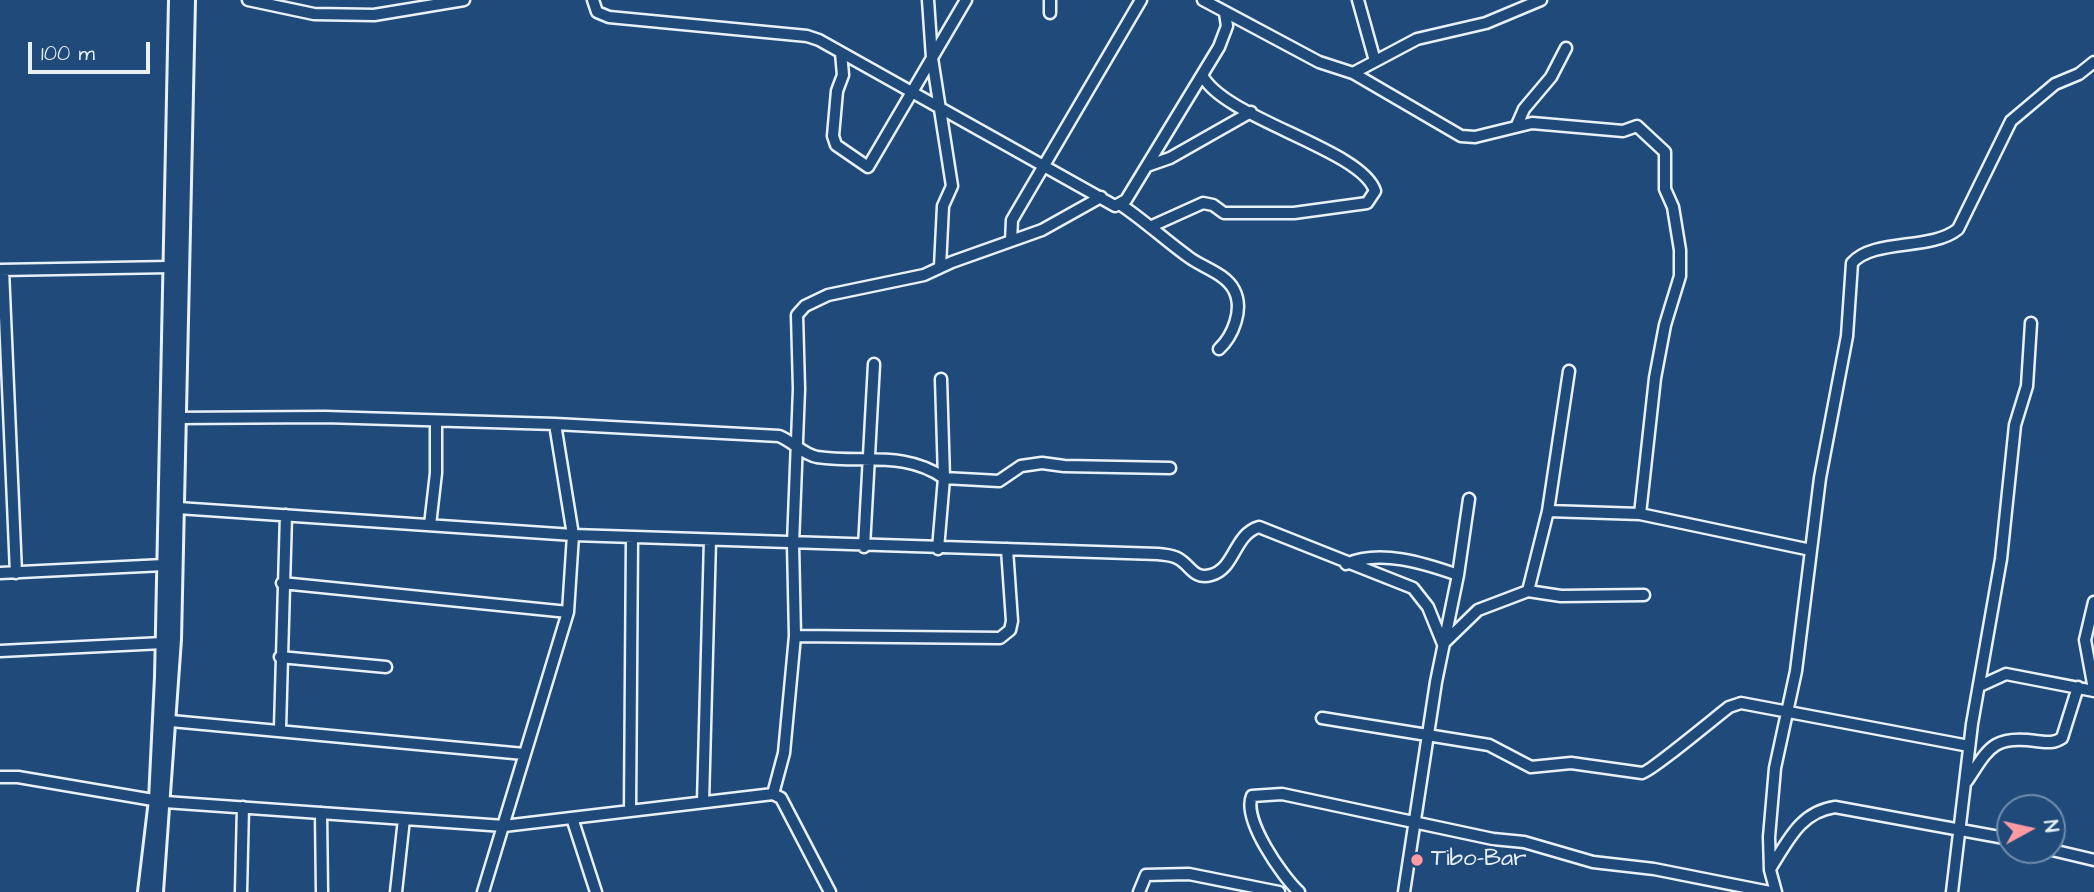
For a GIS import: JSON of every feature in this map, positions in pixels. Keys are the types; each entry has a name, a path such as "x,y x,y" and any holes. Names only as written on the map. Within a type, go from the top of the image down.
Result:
{"main road":[{"path":"145,892 171,721 178,508 172,418 170,267 176,0"},
{"path":"156,892 164,565 188,0"}],"street":[{"path":"248,0 314,14 374,15 464,0"},
{"path":"928,0 932,58 952,186 943,206 940,267"},
{"path":"841,53 843,75 837,91 833,136 835,145 865,167 871,166 883,139 966,0"},
{"path":"1050,0 1050,13"},
{"path":"1011,241 1012,220 1141,0"},
{"path":"1203,0 1319,62 1353,73 1461,136 1475,137 1517,125 1559,123 1623,131 1637,127 1665,152 1665,189 1677,229 1680,276 1665,325 1655,378 1640,513"},
{"path":"1358,0 1375,61"},
{"path":"1353,73 1417,39 1486,23 1541,0"},
{"path":"591,1 597,12 609,17 807,36 913,92 1115,206 1121,205 1152,226 1190,259 1227,281 1234,289 1237,298 1235,327 1229,340 1219,349"},
{"path":"1121,205 1224,36 1225,13"},
{"path":"1517,125 1524,109 1551,77 1566,48"},
{"path":"1776,892 1770,870 1769,837 1776,768 1798,658 1820,478 1847,336 1852,263 1863,254 1942,237 1958,229 2011,121 2055,84 2079,74 2094,62"},
{"path":"1152,226 1202,203 1213,205 1224,213 1294,213 1367,203 1374,194 1368,178 1338,157 1211,88 1202,75"},
{"path":"1147,166 1170,158 1251,112"},
{"path":"773,794 783,753 795,636 793,544 799,389 797,315 800,310 828,295 924,275 1061,221 1101,197"},
{"path":"16,573 5,416 1,270 170,267"},
{"path":"1952,892 1969,746 1982,685 2001,559 2015,425 2026,386 2031,323"},
{"path":"864,547 874,364"},
{"path":"1528,591 1548,512 1569,371"},
{"path":"938,549 944,478 942,379"},
{"path":"172,418 555,424 769,435 787,439 804,453 818,457 894,458 933,470 944,478 999,481 1021,466 1042,463 1064,466 1170,468"},
{"path":"430,525 436,473 436,421"},
{"path":"483,892 524,754 547,689 568,612 573,535 555,424"},
{"path":"1404,892 1428,733 1458,575 1469,499"},
{"path":"178,508 573,535 864,547 1158,554 1174,556 1194,574 1204,576 1223,569 1244,535 1259,527 1346,564 1413,588 1428,607 1443,644"},
{"path":"1548,512 1640,513 1811,550"},
{"path":"279,728 286,515"},
{"path":"630,811 632,537"},
{"path":"703,802 710,540"},
{"path":"795,636 1000,638 1010,630 1012,621 1007,549"},
{"path":"1346,564 1374,556 1431,566 1458,575"},
{"path":"0,573 164,565"},
{"path":"282,583 568,612"},
{"path":"1443,644 1478,610 1528,591 1561,596 1644,595"},
{"path":"1982,685 2006,674 2094,690 2085,640 2094,602"},
{"path":"0,651 163,643"},
{"path":"280,657 386,667"},
{"path":"1965,783 1989,747 1999,741 2007,738 2049,743 2062,738 2078,687"},
{"path":"1322,718 1428,733 1489,745 1531,767 1571,763 1642,773 1653,769 1671,751 1729,707 1758,704 1787,712 1969,746"},
{"path":"171,721 279,728 524,754"},
{"path":"0,777 18,777 160,801 504,826 773,794 781,798 786,806 830,892"},
{"path":"1299,892 1283,877 1272,859 1250,810 1252,796 1282,794 1493,839 1524,842 1593,862 1654,869 1770,892"},
{"path":"241,892 243,807"},
{"path":"1770,870 1800,822 1822,809 1835,807 1996,836"},
{"path":"321,813 322,892"},
{"path":"572,818 596,892"},
{"path":"396,892 404,819"},
{"path":"2066,853 2094,860"},
{"path":"1139,892 1146,876 1189,874 1279,892"}],"place":[{"name":"Tibo-Bar","path":"1417,860"}]}
